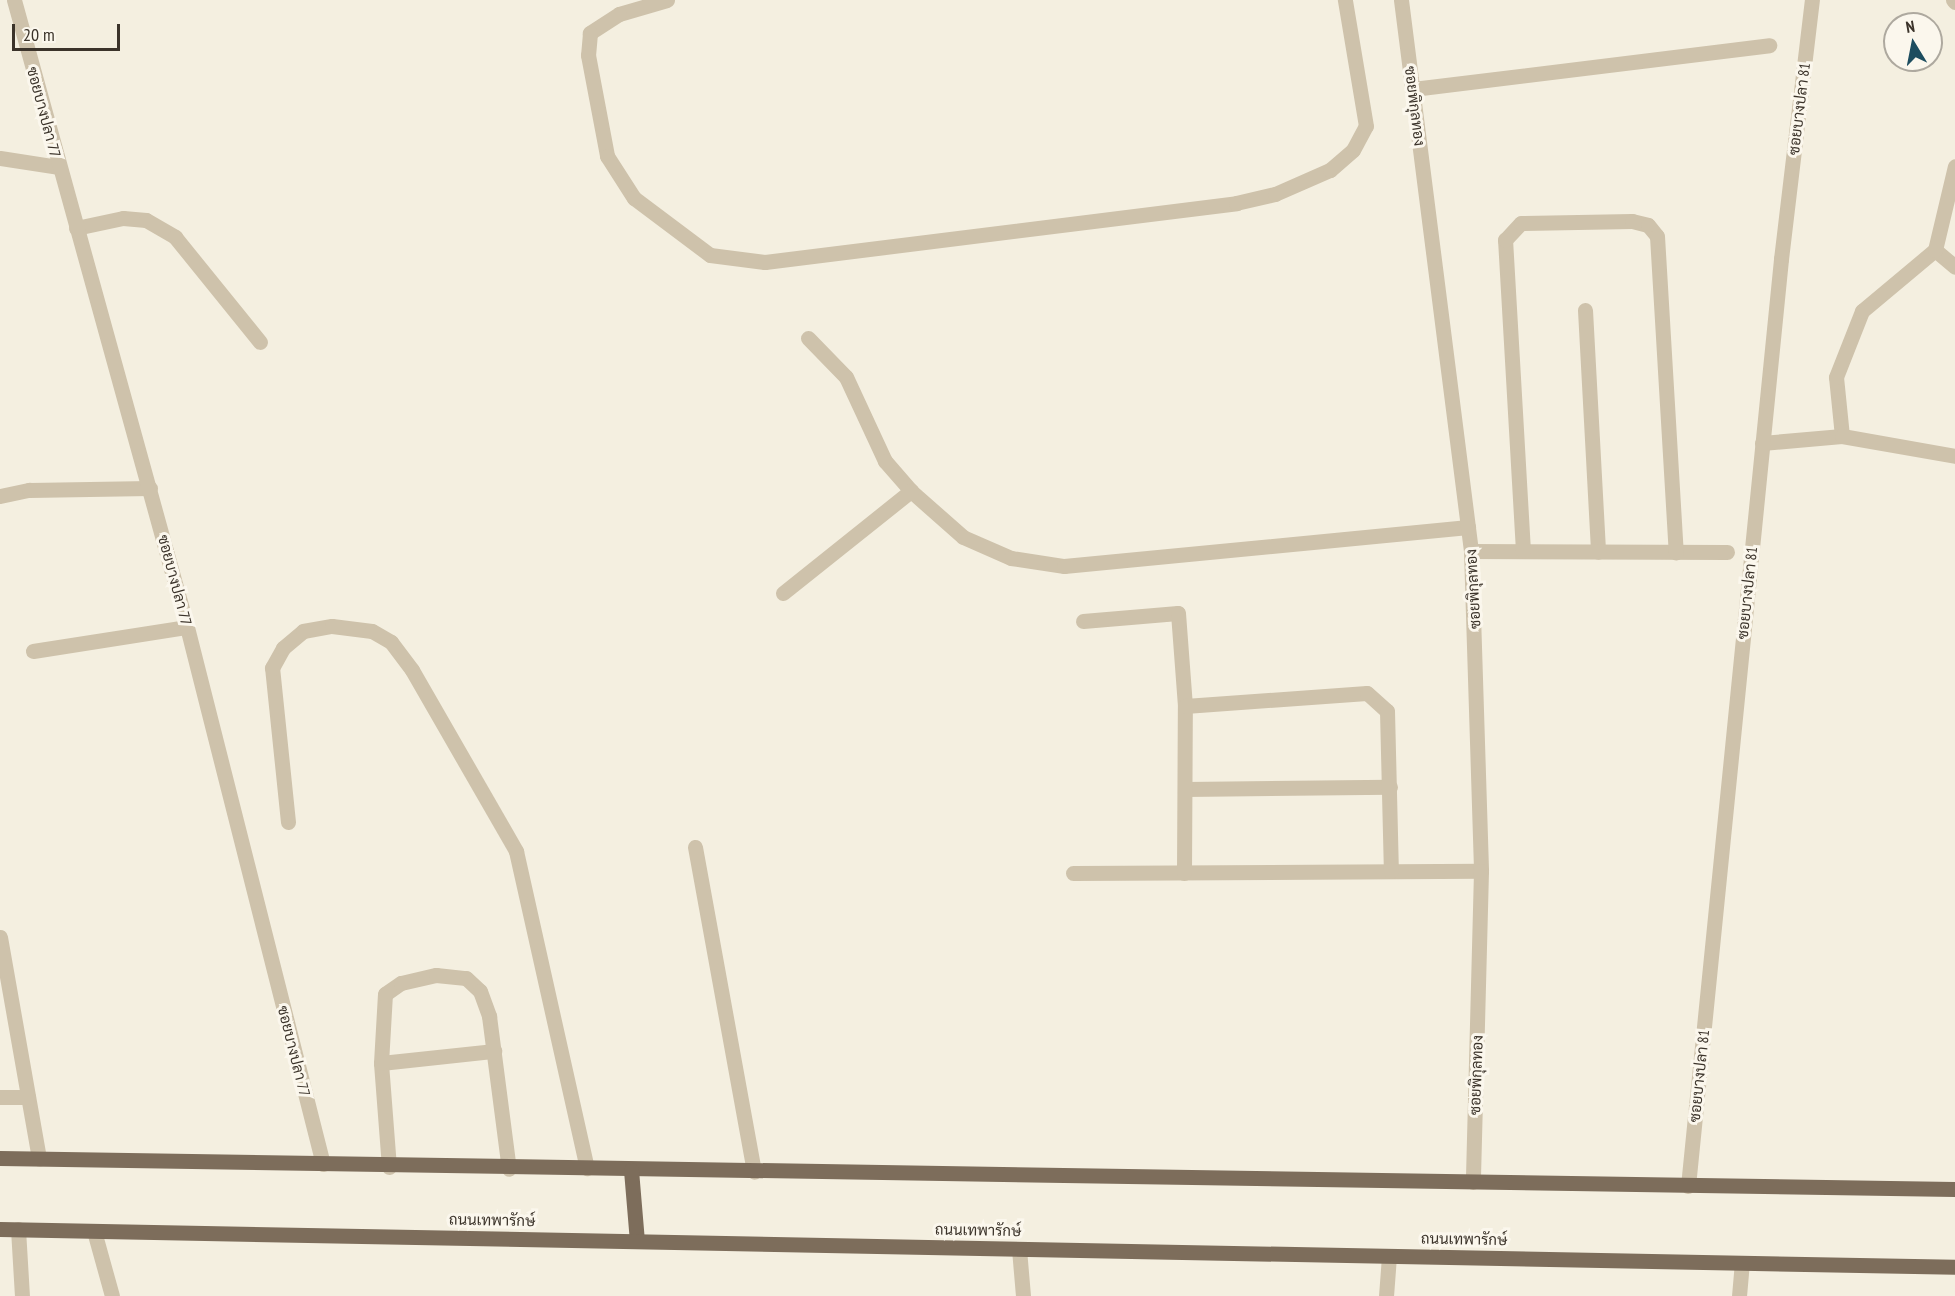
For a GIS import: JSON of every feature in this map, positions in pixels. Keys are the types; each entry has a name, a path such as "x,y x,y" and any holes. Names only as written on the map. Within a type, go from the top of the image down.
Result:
{"main road":[{"path":"0,1158 509,1169 587,1168 1955,1189"},
{"path":"631,1170 637,1241"},
{"name":"ถนนเทพารักษ์","path":"0,1229 1955,1267"}],"street":[{"name":"ซอยบางปลา 77","path":"14,0 187,627 323,1164"},
{"path":"667,0 619,14 590,33 588,56 607,156 634,198 710,255 765,262 1236,203 1275,194 1330,170 1353,150 1366,126 1345,0"},
{"name":"ซอยพิกุลทอง","path":"1401,0 1471,552 1481,871 1473,1182"},
{"name":"ซอยบางปลา 81","path":"1688,1186 1762,443 1812,0"},
{"path":"1413,89 1769,45"},
{"path":"0,158 59,167"},
{"path":"1842,436 1836,377 1862,311 1935,250 1955,166"},
{"path":"76,228 123,218 146,220 175,237 260,342"},
{"path":"1523,551 1505,240 1521,223 1632,221 1648,225 1658,236 1676,552"},
{"path":"1935,250 1955,267"},
{"path":"1585,310 1598,552"},
{"path":"808,339 846,377 885,461 911,491 963,537 1011,558 1064,566 1468,527"},
{"path":"1762,443 1842,436 1955,456"},
{"path":"0,496 52,489 150,488"},
{"path":"783,593 911,491"},
{"path":"1471,552 1727,552"},
{"path":"1083,621 1178,613 1185,706 1184,873"},
{"path":"288,822 272,668 283,648 303,631 332,626 372,631 391,642 412,670 516,851 587,1168"},
{"path":"33,651 187,627"},
{"path":"1185,706 1367,693 1387,711 1391,871"},
{"path":"1185,789 1390,787"},
{"path":"695,847 754,1172"},
{"path":"1073,873 1481,871"},
{"path":"0,938 39,1159"},
{"path":"389,1167 381,1063 385,994 401,983 435,975 466,978 480,991 494,1051 509,1169"},
{"path":"381,1063 494,1051"},
{"path":"0,1097 28,1097"},
{"path":"18,1229 22,1296"},
{"path":"94,1231 112,1296"},
{"path":"1019,1248 1023,1296"},
{"path":"1386,1296 1389,1256"},
{"path":"1739,1296 1742,1263"}]}
